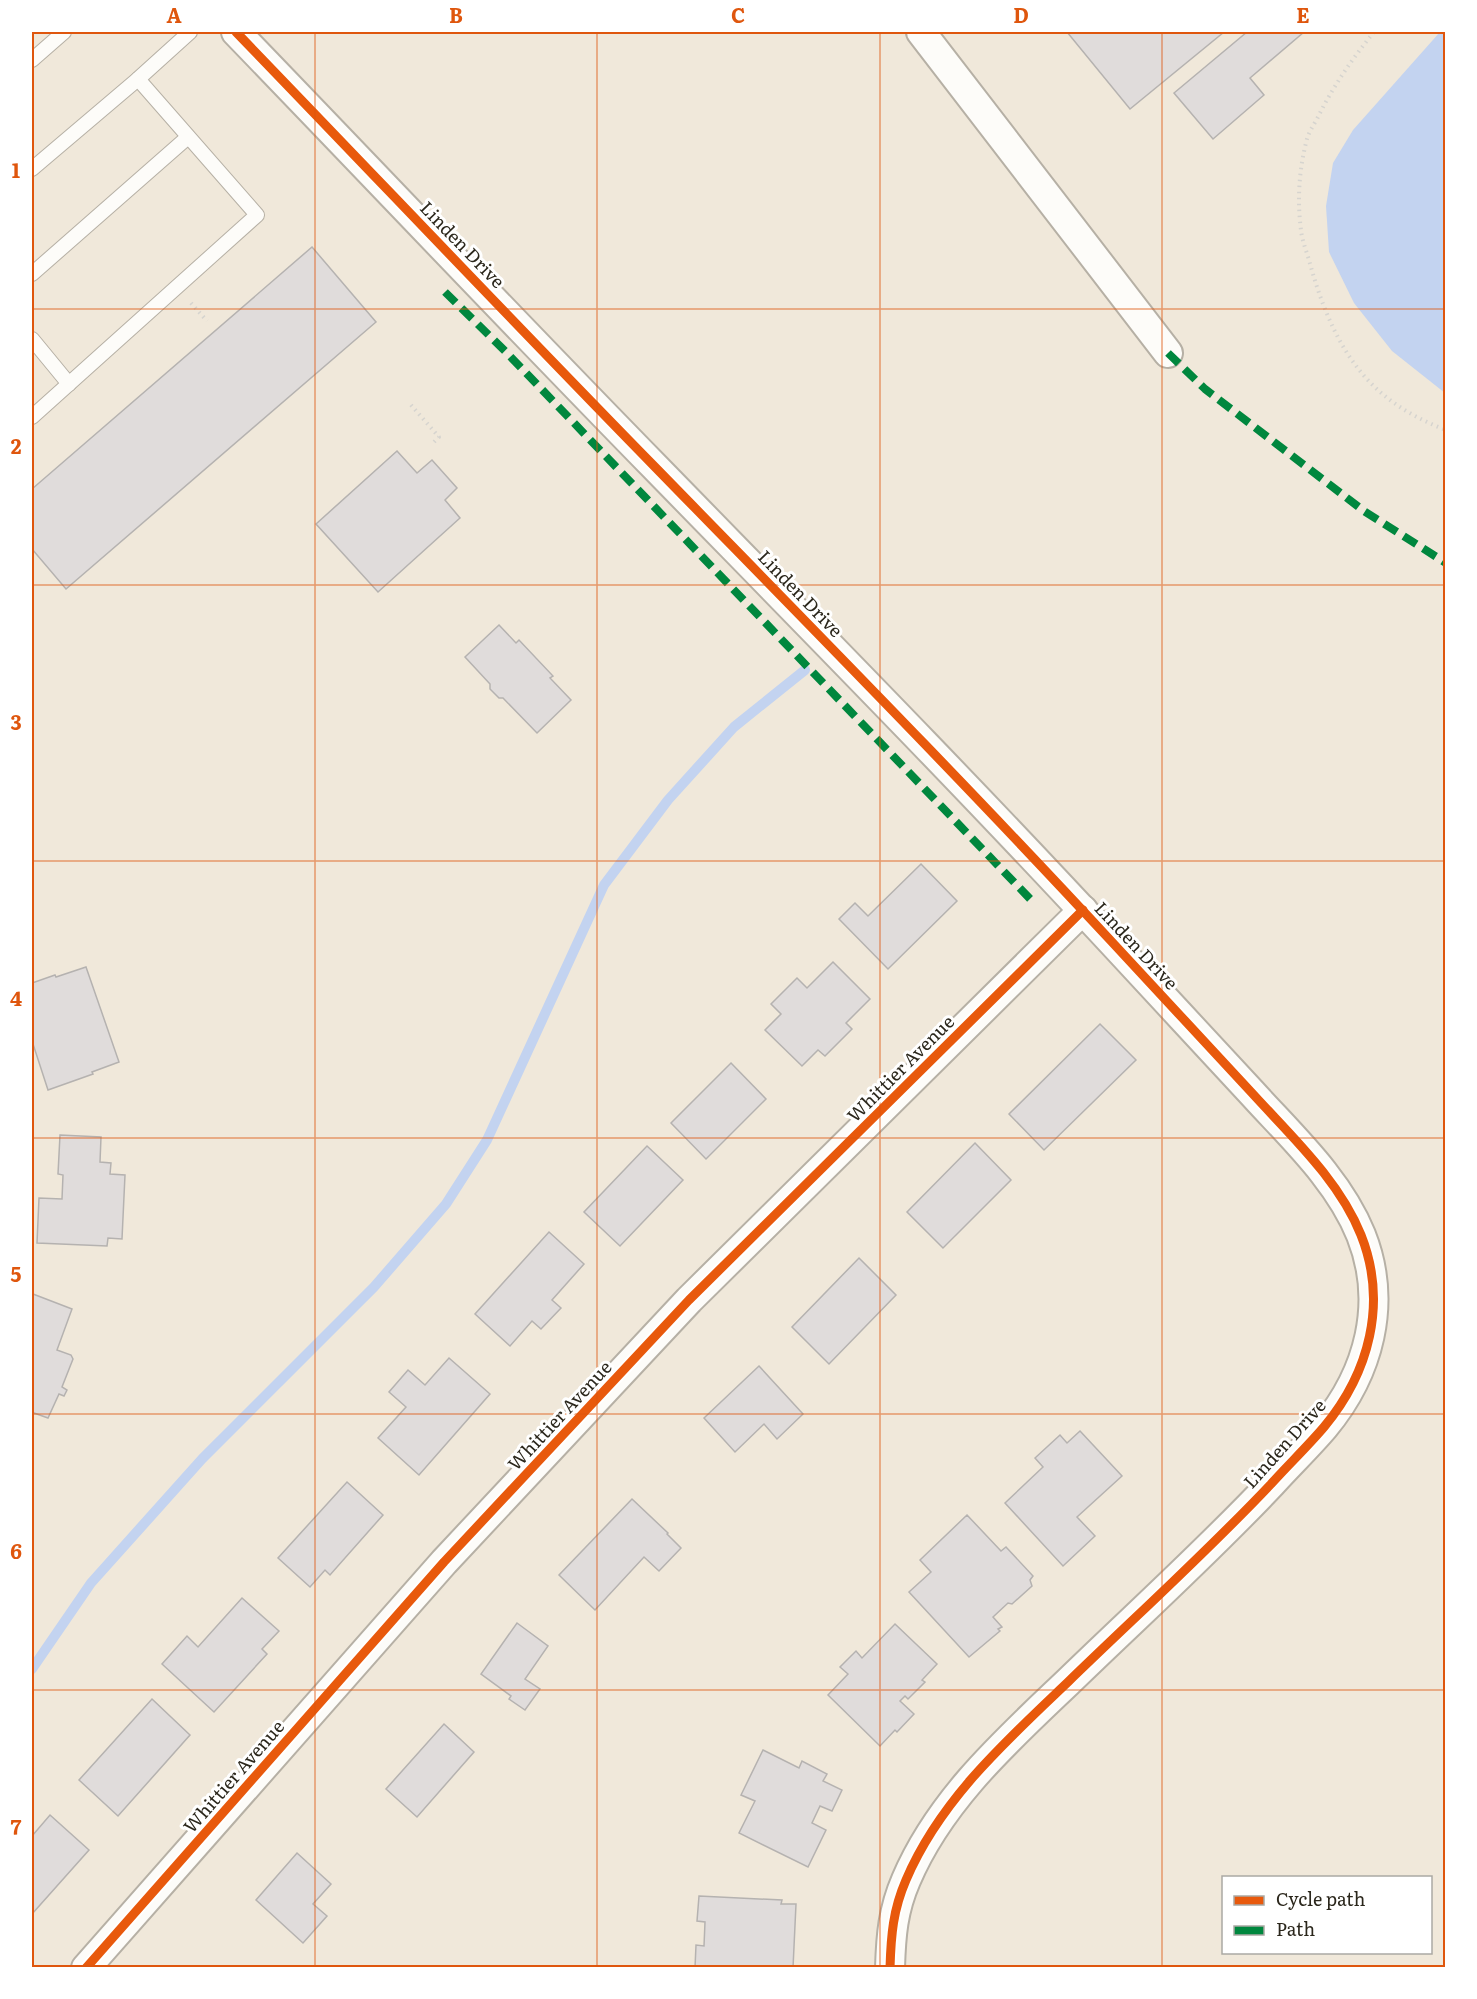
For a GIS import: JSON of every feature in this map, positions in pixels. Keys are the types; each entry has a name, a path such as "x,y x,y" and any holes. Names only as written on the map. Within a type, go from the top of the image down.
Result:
{"street":[{"name":"Linden Drive","path":"236,32 1083,910 1325,1173 1359,1228 1368,1255 1373,1284 1373,1321 1364,1361 1349,1391 1324,1426 1237,1520 1027,1720 963,1787 931,1831 906,1880 892,1921 890,1968"},
{"path":"921,32 1168,353"},
{"name":"Whittier Avenue","path":"86,1968 444,1562 681,1309 1083,910"}],"lane":[{"path":"32,60 64,32"},
{"path":"32,169 138,80 190,32"},
{"path":"32,417 257,215 138,80"},
{"path":"32,274 188,137"},
{"path":"32,339 69,384"}],"path":[{"path":"1374,32 1357,52 1307,137 1300,170 1301,232 1316,287 1329,320 1354,363 1379,390 1403,409 1446,430"},
{"path":"411,405 439,437 434,442"}],"water":[{"path":"1440,32 1446,32 1445,393 1392,351 1354,303 1329,252 1326,206 1333,163 1353,130"}],"building":[{"path":"1067,32 1224,32 1130,109"},
{"path":"1247,32 1304,32 1250,78 1264,95 1213,139 1174,93"},
{"path":"312,247 376,322 66,589 32,549 32,489"},
{"path":"397,451 417,473 432,460 457,488 445,500 460,518 378,592 316,524"},
{"path":"499,625 516,643 519,640 553,676 550,678 571,700 537,733 503,698 499,698 490,689 490,684 465,657"},
{"path":"921,864 957,901 888,969 839,919 855,903 868,916"},
{"path":"833,962 870,999 846,1023 852,1029 825,1056 818,1050 802,1066 765,1030 781,1014 771,1004 797,978 807,988"},
{"path":"86,967 119,1062 48,1090 32,1041 32,983"},
{"path":"1100,1024 1136,1060 1044,1150 1009,1114"},
{"path":"731,1063 766,1099 706,1159 671,1123"},
{"path":"60,1135 101,1137 100,1162 111,1163 110,1174 125,1175 122,1239 108,1238 107,1246 37,1243 39,1198 62,1199 63,1175 58,1174"},
{"path":"975,1143 1011,1180 943,1248 907,1212"},
{"path":"647,1146 683,1180 620,1246 584,1212"},
{"path":"549,1232 584,1264 552,1300 561,1308 541,1329 532,1321 510,1346 475,1314"},
{"path":"859,1258 896,1295 829,1364 792,1327"},
{"path":"33,1294 72,1309 57,1350 71,1355 73,1359 62,1387 67,1390 64,1396 59,1394 48,1418 34,1413 32,1418"},
{"path":"449,1358 490,1394 419,1475 378,1438 406,1407 389,1392 408,1370 425,1385"},
{"path":"759,1366 803,1414 777,1439 764,1424 735,1452 704,1418"},
{"path":"1080,1431 1122,1476 1077,1517 1095,1536 1063,1566 1005,1503 1043,1467 1035,1458 1060,1435 1067,1443"},
{"path":"347,1482 383,1515 330,1575 325,1570 310,1587 278,1558"},
{"path":"632,1499 681,1548 659,1571 644,1557 595,1610 559,1575"},
{"path":"967,1515 1001,1551 1006,1547 1033,1576 1030,1580 1032,1586 993,1617 1002,1627 998,1629 1000,1631 969,1657 909,1592 931,1572 920,1560"},
{"path":"242,1598 279,1631 262,1649 267,1654 214,1712 162,1664 187,1636 198,1647"},
{"path":"517,1623 548,1646 525,1679 540,1689 525,1710 509,1699 511,1696 481,1674"},
{"path":"895,1624 937,1664 922,1680 925,1682 908,1699 905,1696 900,1701 914,1714 880,1746 828,1695 848,1674 840,1667 856,1651 862,1658"},
{"path":"152,1699 190,1735 118,1816 79,1780"},
{"path":"444,1724 474,1752 417,1817 386,1789"},
{"path":"763,1750 799,1768 802,1761 827,1774 823,1781 842,1790 832,1811 820,1806 812,1823 826,1830 808,1867 739,1833 755,1801 741,1795"},
{"path":"50,1815 89,1850 32,1914 32,1836"},
{"path":"297,1853 331,1884 313,1904 327,1916 303,1943 256,1900"},
{"path":"699,1896 782,1900 781,1904 796,1904 793,1968 695,1968 696,1945 704,1946 705,1922 697,1921"}],"waterway":[{"path":"32,1669 91,1583 202,1459 374,1287 446,1204 487,1140 604,885 668,800 734,727 805,670"}],"marked path":[{"path":"445,292 505,351 1034,903"},
{"path":"1168,353 1205,389 1364,511 1446,563"}],"cycle path":[{"path":"236,32 1056,882 1313,1159 1340,1196 1361,1235 1369,1261 1373,1286 1370,1336 1353,1384 1340,1406 1318,1434 1246,1510 998,1749 976,1773 937,1824 906,1880 894,1923 890,1968"},
{"path":"86,1968 444,1562 689,1300 1083,910"}]}
